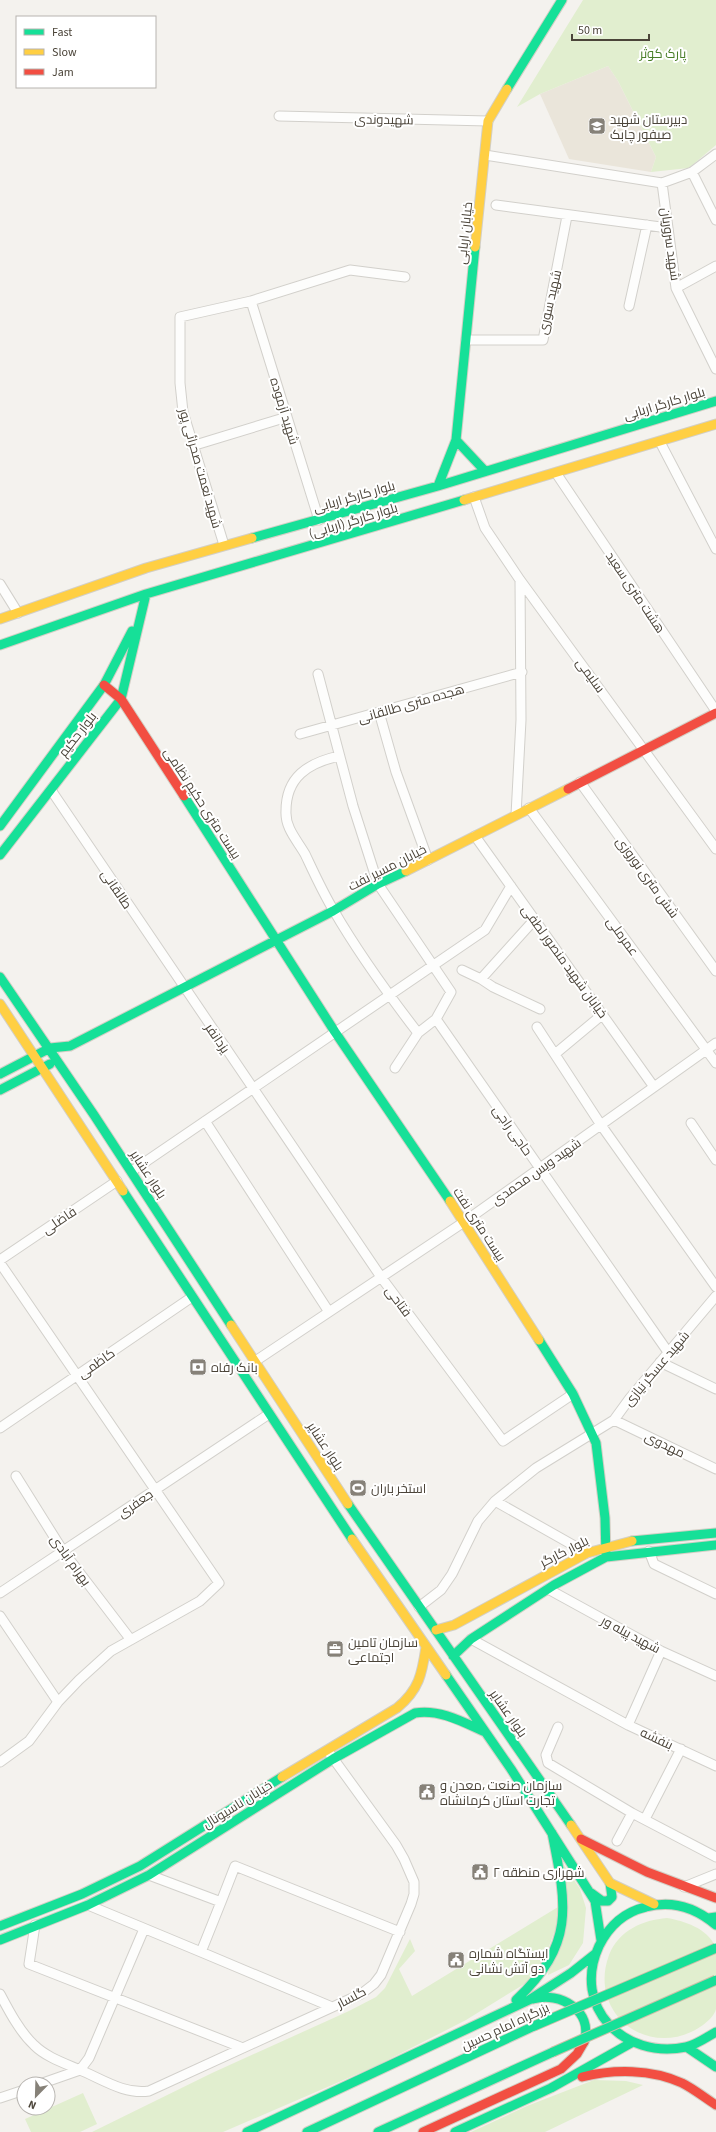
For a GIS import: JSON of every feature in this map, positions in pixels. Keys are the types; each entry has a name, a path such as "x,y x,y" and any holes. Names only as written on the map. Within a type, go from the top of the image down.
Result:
{"main road":[{"name":"خیابان اربابی","path":"438,486 456,440 488,121 562,0"},
{"name":"بلوار کارگر اربابی","path":"0,619 146,568 438,486 716,401"},
{"name":"بلوار کارگر (اربابی)","path":"0,645 146,594 660,442 716,424"},
{"path":"456,440 484,471"},
{"name":"بلوار حکیم","path":"0,855 121,699 146,594"},
{"name":"بلوار حکیم","path":"0,826 104,685 141,613"},
{"name":"بیست متری حکیم نظامی","path":"104,685 121,699 276,940"},
{"name":"خیابان مسیر نفت","path":"0,1090 58,1059 70,1046 333,911 378,884 428,860 716,712"},
{"name":"بیست متری نفت","path":"276,940 335,1032 464,1222 573,1394 596,1443 605,1518 604,1546 606,1557"},
{"name":"بلوار عشایر","path":"0,977 58,1059 132,1171 254,1362 371,1538 581,1839 610,1883"},
{"path":"0,1004 43,1067 269,1414 426,1647 486,1733 591,1893 597,1909 601,1940"},
{"name":"خیابان مسیر نفت","path":"50,1048 70,1046"},
{"path":"0,1074 50,1048"},
{"name":"بلوار کارگر","path":"436,1630 454,1625 587,1553 604,1546 640,1539 716,1533"},
{"name":"بلوار کارگر","path":"453,1656 471,1639 548,1589 606,1557 649,1551 716,1546"},
{"name":"خیابان ناسیونال","path":"0,1926 82,1894 140,1866 326,1750 397,1708 409,1698 416,1688 422,1674 426,1647"},
{"name":"خیابان ناسیونال","path":"0,1940 88,1905 149,1875 333,1759 421,1712 439,1714 486,1733"},
{"path":"490,2020 534,1984 549,1962 560,1936 564,1904 562,1884 552,1833"},
{"path":"581,1839 627,1865 683,1888 716,1898"},
{"path":"591,1893 602,1901 608,1901 612,1896 610,1883"},
{"path":"610,1883 654,1904"},
{"path":"716,1925 712,1918 692,1909 674,1904 654,1904 629,1913 609,1929 601,1940 595,1954 591,1973 592,1992 599,2011 610,2027 620,2037 631,2043 655,2051 672,2051 688,2048 703,2042 716,2032"},
{"name":"بزرگراه امام حسین","path":"307,2132 534,2026 716,1948"},
{"path":"247,2132 490,2020 529,2000 571,1973 595,1954"},
{"path":"378,2132 716,1980"},
{"path":"423,2132 561,2069 579,2054 586,2033 584,2020 577,2009 556,1997 540,1996 529,2000"},
{"path":"455,2132 551,2088 631,2043"},
{"path":"688,2048 716,2067"},
{"path":"551,2088 596,2073 610,2071 630,2073 665,2077 692,2088 716,2105"}],"street":[{"name":"شهیدوندی","path":"279,116 488,121"},
{"path":"485,155 662,183 692,172 716,154"},
{"path":"692,172 716,220"},
{"name":"شهید سروریان","path":"662,183 676,288 716,369"},
{"path":"496,205 567,216 668,228"},
{"name":"شهید سوری","path":"466,340 543,340 567,216"},
{"path":"628,306 647,225"},
{"path":"676,288 716,266"},
{"path":"251,301 350,270 405,277"},
{"name":"شهید نعمت صحرائی پور","path":"224,545 192,446 183,412 180,383 180,317 251,301"},
{"name":"شهید آزموده","path":"251,301 319,520"},
{"path":"192,446 287,417"},
{"path":"660,442 716,549"},
{"name":"هشت متری سعید","path":"556,473 716,712"},
{"name":"سلیمی","path":"474,497 485,528 520,580 645,748 716,849"},
{"path":"516,815 522,672 520,580"},
{"path":"0,584 18,613"},
{"name":"هجده متری طالقانی","path":"300,734 522,672"},
{"path":"318,674 330,726 378,884 451,992 436,1019 418,1033 395,1068"},
{"path":"379,712 396,772 428,860"},
{"path":"339,756 320,760 300,773 288,791 286,812 289,829 301,847 333,911 389,996 418,1033"},
{"name":"شش متری نوروزی","path":"580,782 716,971"},
{"name":"طالقانی","path":"51,790 184,988"},
{"name":"عمرملی","path":"529,808 716,1063"},
{"name":"خیابان شهید منصور لطفی","path":"475,836 654,1087"},
{"path":"132,1171 485,930 511,886"},
{"path":"481,979 535,919"},
{"path":"462,970 481,979 493,987 540,1009"},
{"name":"یزدانفر","path":"184,988 252,1088"},
{"path":"555,1054 603,1014"},
{"name":"حاجی راجی","path":"436,1019 539,1169 668,1352"},
{"path":"537,1027 601,1125 716,1287"},
{"name":"شهید ویس محمدی","path":"254,1362 464,1222 716,1043"},
{"name":"فتاحی","path":"252,1088 382,1277 503,1441 573,1394"},
{"path":"205,1121 329,1312"},
{"path":"691,1123 716,1160"},
{"name":"فاضلی","path":"0,1260 117,1181"},
{"path":"0,1263 219,1583 200,1601 111,1651 79,1680 58,1702 29,1741 0,1762"},
{"name":"شهید عسگر نیازی","path":"419,1607 441,1590 452,1574 478,1521 495,1501 536,1468 614,1420 668,1352 712,1307 716,1296"},
{"name":"کاظمی","path":"0,1427 192,1297"},
{"path":"660,1362 716,1389"},
{"name":"جعفری","path":"0,1592 269,1414"},
{"name":"مهدوی","path":"614,1420 716,1469"},
{"name":"بهرام آبادی","path":"16,1476 63,1551 131,1640"},
{"path":"495,1501 587,1553"},
{"path":"649,1551 654,1564 716,1594"},
{"name":"شهید پیله ور","path":"548,1589 661,1651 716,1676"},
{"path":"0,1616 58,1702"},
{"path":"471,1639 628,1724"},
{"name":"بنفشه","path":"661,1651 628,1724 716,1766"},
{"path":"558,1727 546,1755 548,1763 632,1812 716,1857"},
{"path":"645,1819 681,1749"},
{"name":"گلسار","path":"0,1994 9,2012 34,2045 55,2060 128,2091 139,2092 149,2091 361,1994 374,1984 381,1975 400,1932 414,1894 414,1882 410,1871 396,1845 326,1750"},
{"path":"617,1841 632,1812"},
{"path":"201,1952 235,1866 400,1932"},
{"path":"683,1888 716,1874"},
{"path":"149,1875 221,1902"},
{"path":"88,1905 332,2006"},
{"path":"35,1925 30,1964 243,2048"},
{"path":"56,2078 80,2070 89,2058 144,1929"},
{"path":"0,2098 16,2093"}],"shaded area":[{"name":"دبیرستان شهید صیفور چابک","path":"608,66 618,81 656,157 651,172 569,159 540,94"}],"green space":[{"name":"پارک کوثر","path":"583,0 716,0 716,145 689,168 651,172 656,157 618,81 608,66 540,94 517,107"},
{"path":"564,1865 580,1889 586,1908 583,1943 569,1965 548,1975"},
{"path":"558,1907 557,1925 544,1960 526,1983 466,2020 376,2066 223,2132 92,2132 212,2073 349,2011 376,1997 385,1988 410,1939 415,1951 399,1969 412,1996"},
{"path":"667,1918 688,1923 701,1930 707,1934 715,1946 716,2009 713,2016 703,2025 683,2035 663,2038 645,2035 628,2026 615,2013 607,1996 605,1977 609,1955 613,1946 625,1933 649,1921"},
{"path":"594,2080 626,2081 643,2085 545,2132 471,2132 527,2106"},
{"path":"83,2093 97,2124 80,2132 31,2132 25,2119 32,2116 56,2116 56,2105"}],"traffic: fast":[{"path":"507,89 562,0"},
{"path":"438,486 456,440 475,247"},
{"path":"252,538 438,486 716,401"},
{"path":"456,440 485,471"},
{"path":"0,645 146,594 464,500"},
{"path":"0,855 121,699 146,594"},
{"path":"0,826 104,685 132,631"},
{"path":"184,796 335,1032 450,1201"},
{"path":"0,1074 50,1048 70,1046 333,911 378,884 406,871"},
{"path":"0,977 94,1115 231,1325"},
{"path":"0,1090 50,1064"},
{"path":"123,1191 352,1539"},
{"path":"539,1340 573,1394 596,1443 605,1518 606,1557"},
{"path":"348,1504 571,1825"},
{"path":"632,1541 716,1533"},
{"path":"453,1656 471,1639 554,1585 606,1557 716,1545"},
{"path":"446,1675 511,1769 595,1901 601,1940"},
{"path":"0,1940 88,1905 149,1875 333,1759 415,1713 424,1712 451,1717 485,1732"},
{"path":"0,1926 82,1894 140,1866 282,1777"},
{"path":"516,2000 535,1980 549,1961 557,1942 562,1923 563,1904 561,1882 552,1833"},
{"path":"591,1893 602,1901 608,1901 612,1897 610,1883"},
{"path":"716,1925 692,1910 674,1905 665,1904 638,1909 624,1916 607,1932 599,1946 592,1968 592,1989 598,2008 609,2024 624,2037 642,2045 663,2049 690,2046 716,2032"},
{"path":"709,1918 716,1917"},
{"path":"534,2026 716,1948"},
{"path":"247,2132 529,2000 571,1973 595,1954"},
{"path":"553,2052 716,1980"},
{"path":"533,1999 543,1997 554,1998 564,2001 572,2006 584,2021 586,2031 584,2042"},
{"path":"307,2132 534,2026"},
{"path":"455,2132 551,2088 631,2043"},
{"path":"688,2048 716,2067"},
{"path":"378,2132 553,2052"}],"traffic: slow":[{"path":"475,247 488,121 507,89"},
{"path":"464,500 716,424"},
{"path":"0,619 146,568 252,538"},
{"path":"406,871 568,789"},
{"path":"0,1004 123,1191"},
{"path":"450,1201 539,1340"},
{"path":"231,1325 348,1504"},
{"path":"352,1539 446,1675"},
{"path":"436,1630 454,1625 587,1553 632,1541"},
{"path":"282,1777 397,1708 415,1688 421,1673 426,1647"},
{"path":"571,1825 610,1883 654,1904"}],"traffic: jam":[{"path":"104,685 121,699 184,796"},
{"path":"568,789 716,713"},
{"path":"581,1839 647,1872 716,1898"},
{"path":"423,2132 561,2069 577,2054 584,2042"},
{"path":"582,2077 594,2074 620,2072 658,2075 682,2083 716,2105"}],"place":[{"name":"دبیرستان شهید صیفور چابک","path":"597,126"},
{"name":"بانک رفاه","path":"198,1367"},
{"name":"استخر باران","path":"358,1488"},
{"name":"سازمان تامین اجتماعی","path":"335,1649"},
{"name":"سازمان صنعت ،معدن و تجارت استان کرمانشاه","path":"427,1792"},
{"name":"شهراری منطقه ۲","path":"480,1872"},
{"name":"ایستگاه شماره دو آتش نشانی","path":"456,1960"}]}
